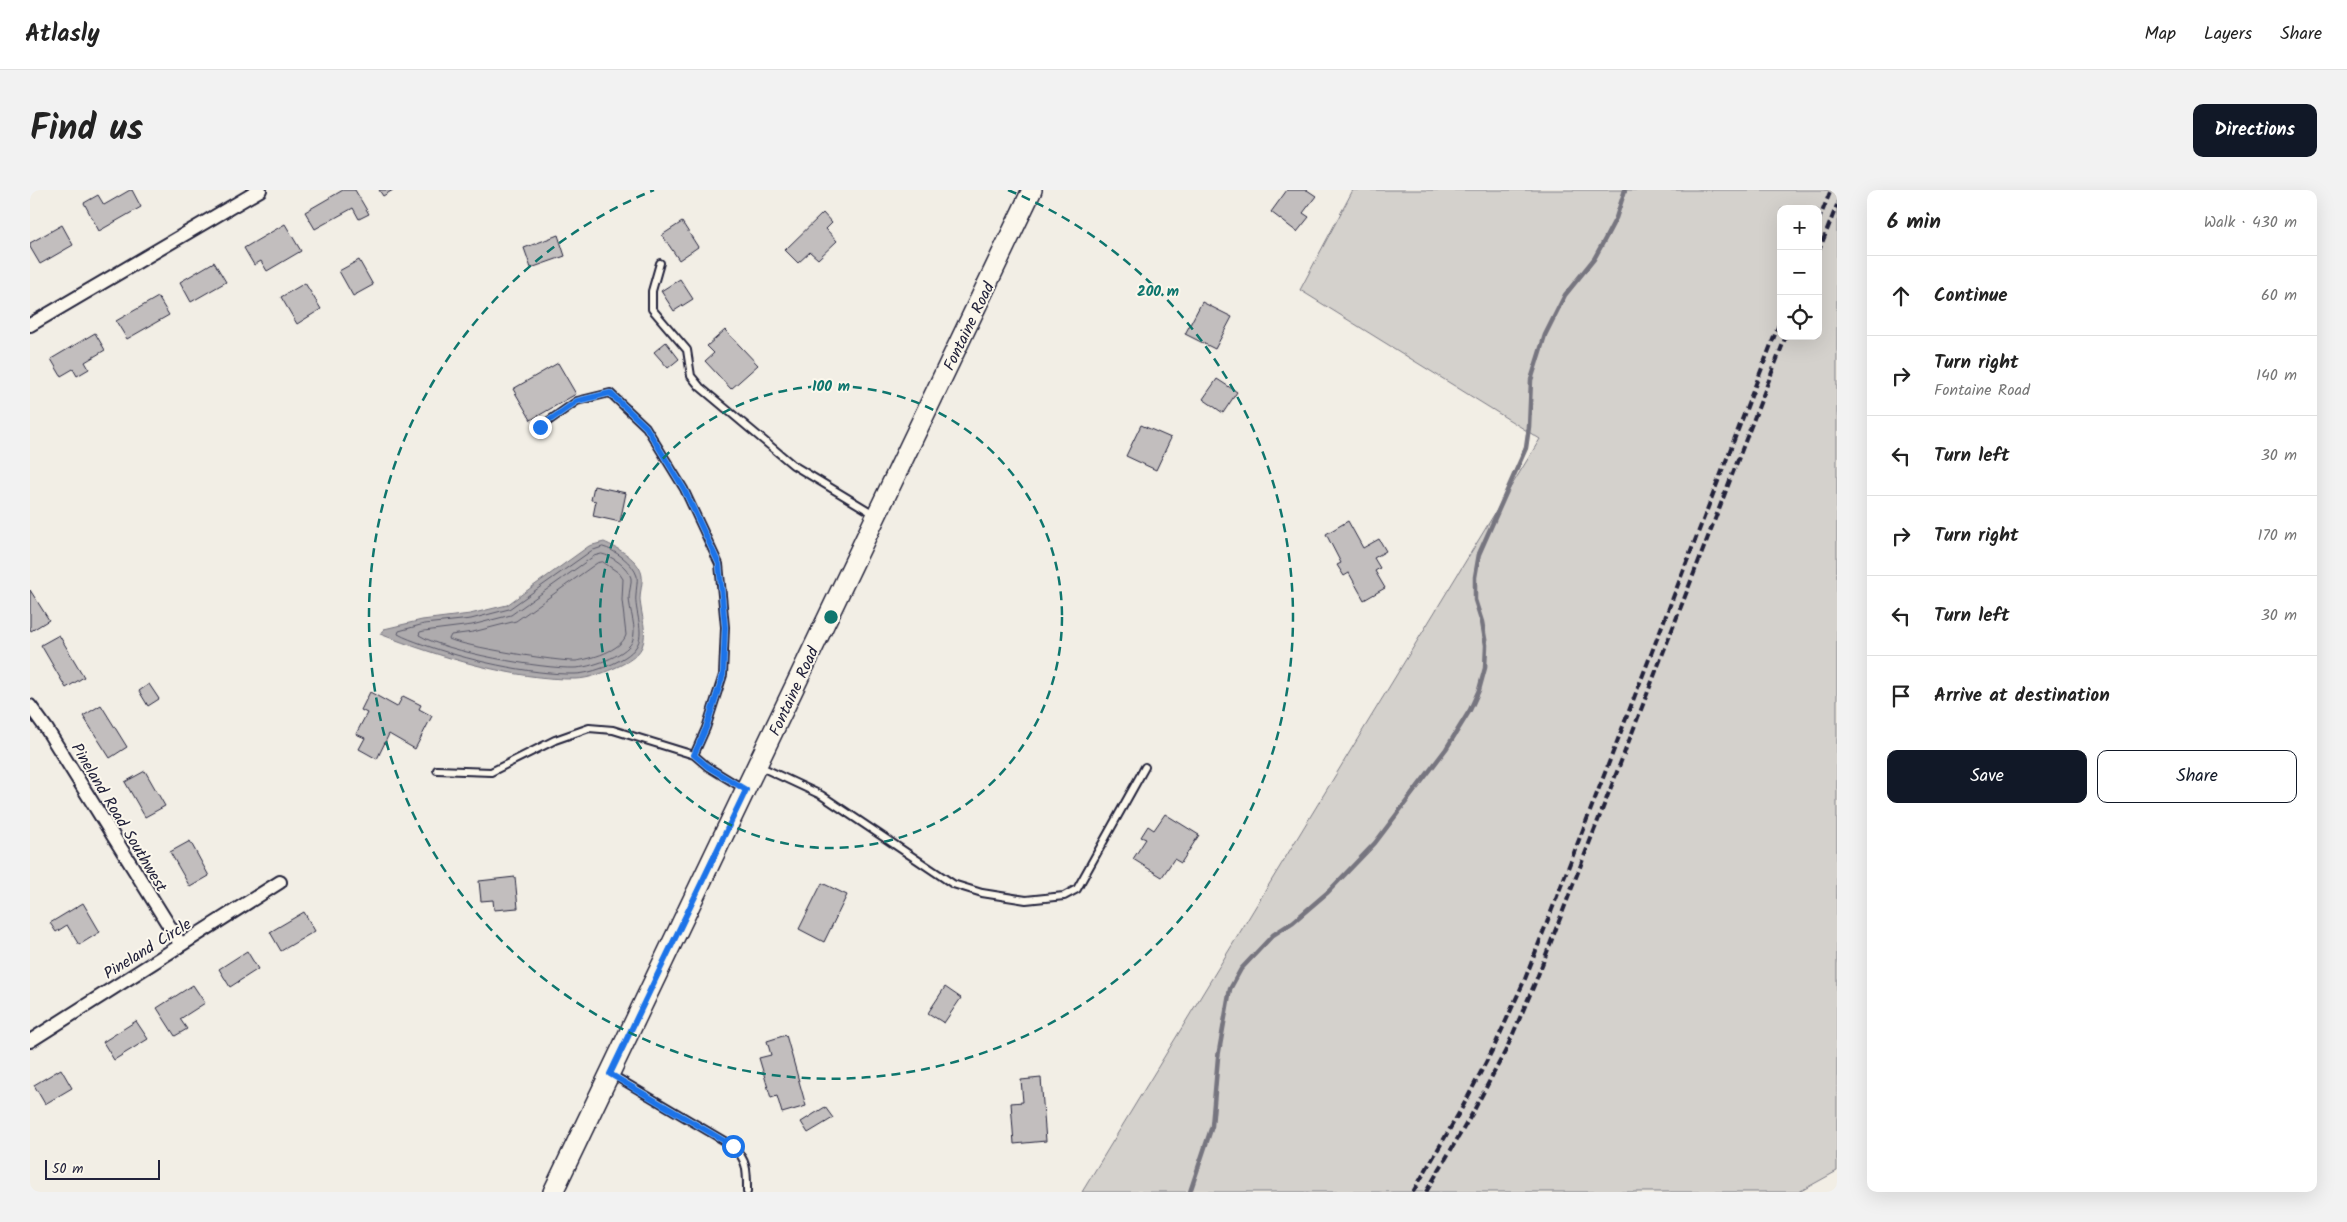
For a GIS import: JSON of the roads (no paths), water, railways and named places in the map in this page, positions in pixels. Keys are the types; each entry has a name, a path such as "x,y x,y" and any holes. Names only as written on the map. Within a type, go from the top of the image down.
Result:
{"main road":[{"name":"Fontaine Road","path":"552,1192 1032,190"}],"street":[{"path":"30,325 260,190"},
{"name":"Pineland Road Southwest","path":"30,706 46,728 181,945"},
{"name":"Pineland Circle","path":"30,1041 280,882"}],"lane":[{"path":"660,263 652,290 652,309 686,350 691,376 700,387 793,465 877,516"},
{"path":"540,427 577,401 610,393 646,427 684,489 719,564 725,627 723,675 706,728 694,755"},
{"path":"437,770 491,772 555,740 589,728 613,730 694,755 708,767 746,790"},
{"path":"758,765 821,795 953,884 982,893 1026,900 1064,896 1077,890 1145,767"},
{"path":"610,1074 733,1146 742,1155 746,1169 747,1192"}],"water":[{"path":"604,542 627,555 640,570 642,579 640,599 644,629 644,641 637,654 609,671 575,679 551,678 502,671 451,658 380,634 384,629 422,620 470,614 507,605 589,546"}],"waterway":[{"path":"1190,1192 1212,1126 1218,1057 1230,989 1241,969 1273,935 1293,922 1328,892 1375,843 1446,749 1470,710 1479,690 1485,668 1486,645 1482,622 1475,600 1475,577 1479,554 1526,448 1531,380 1545,335 1565,295 1594,259 1616,218 1625,190"}],"railway":[{"path":"1822,212 1831,190"},
{"path":"1819,250 1837,205"},
{"path":"1413,1192 1462,1108 1495,1045 1525,979 1777,329"},
{"path":"1426,1192 1472,1114 1506,1050 1535,983 1784,340"}]}
